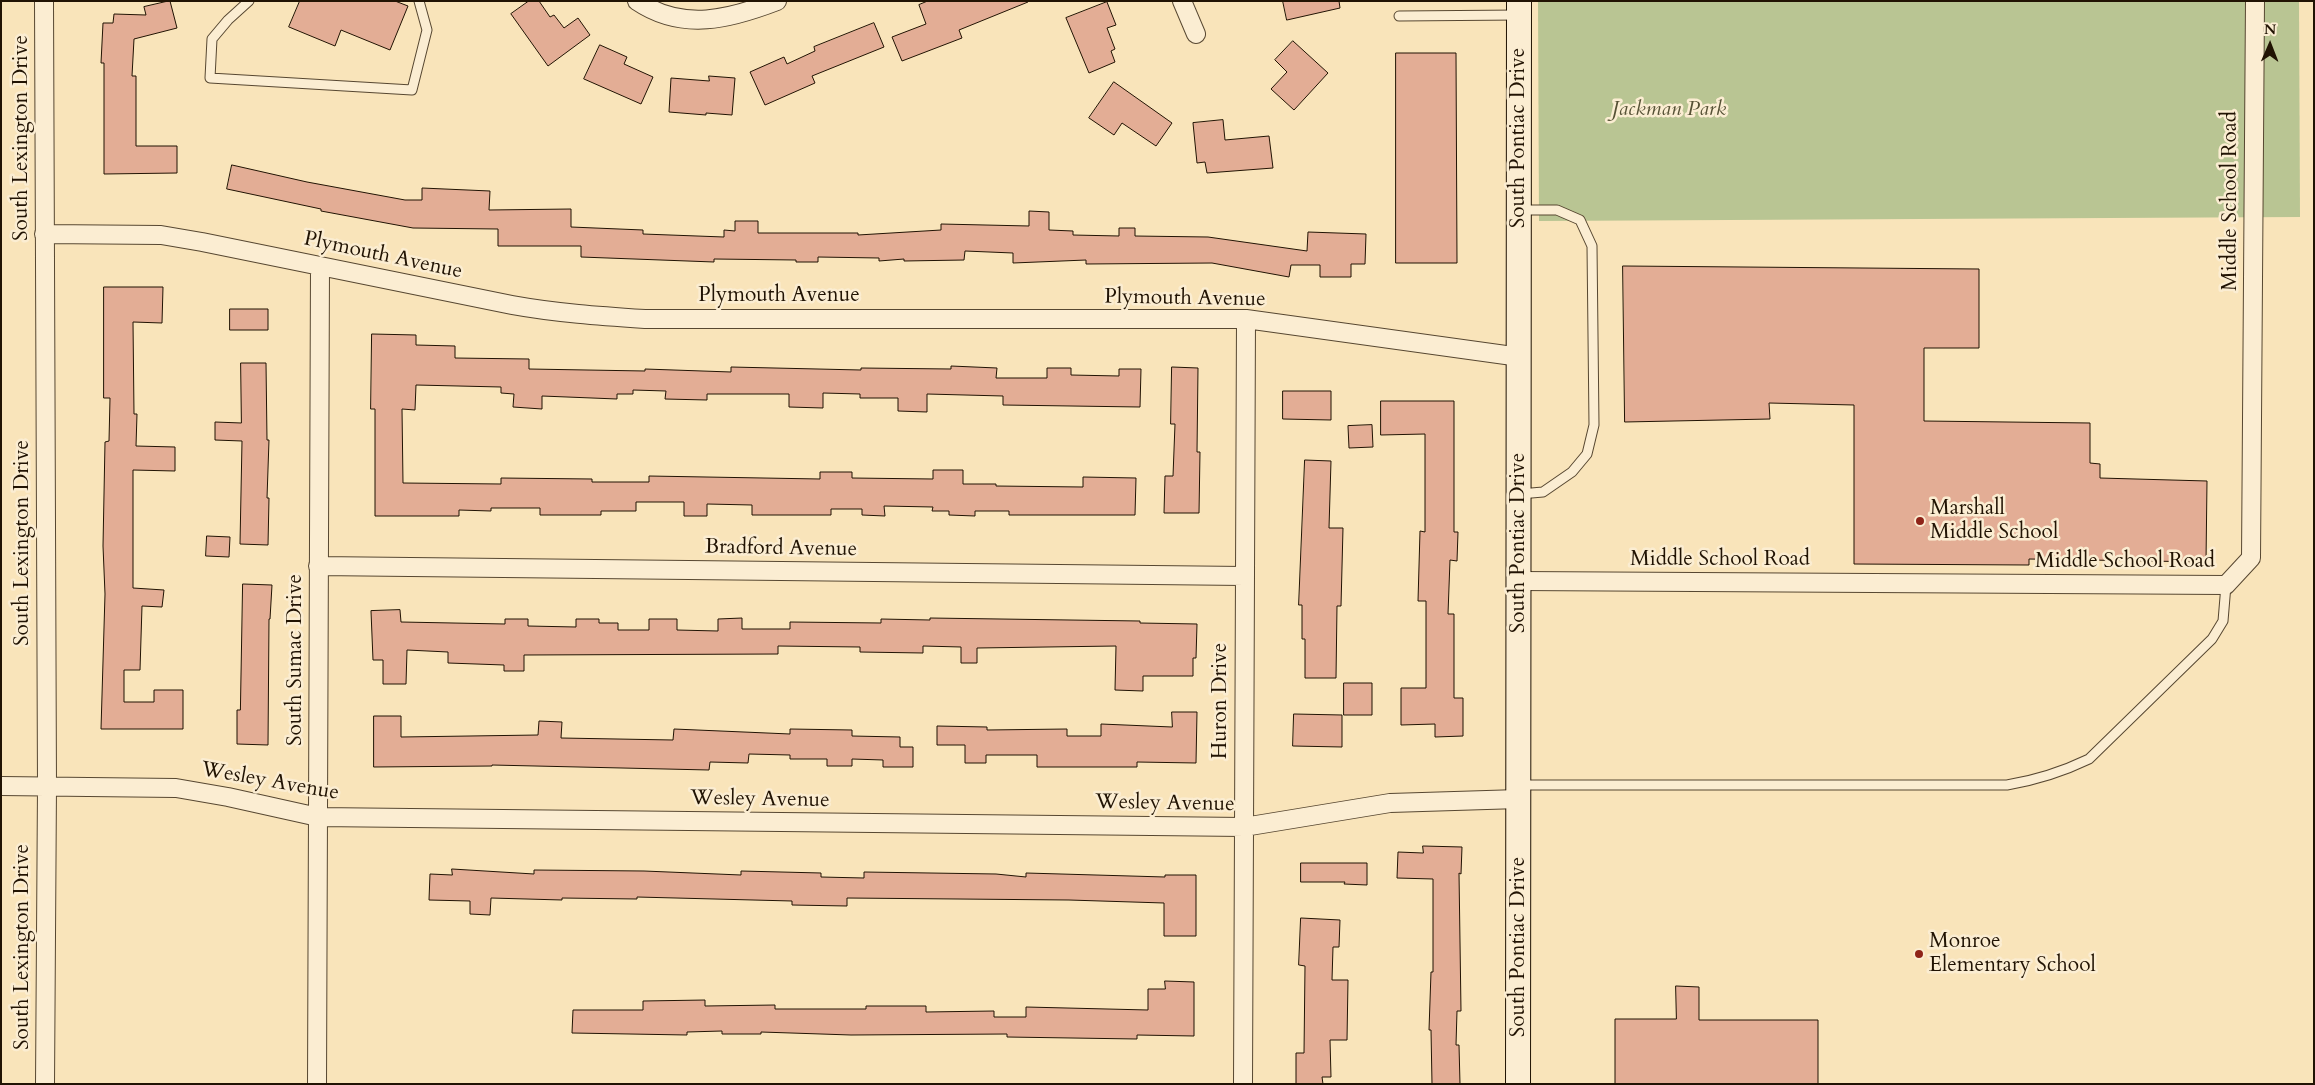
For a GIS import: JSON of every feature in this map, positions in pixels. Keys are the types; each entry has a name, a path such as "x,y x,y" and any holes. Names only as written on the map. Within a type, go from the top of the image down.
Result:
{"street":[{"name":"South Lexington Drive","path":"44,1 47,786 45,1084"},
{"path":"637,1 676,17 706,20 741,15 777,1"},
{"path":"1182,1 1196,34"},
{"name":"Middle School Road","path":"1519,581 2226,585 2251,558 2255,1"},
{"name":"South Pontiac Drive","path":"1518,1084 1519,8"},
{"name":"Plymouth Avenue","path":"44,234 161,235 520,307 580,315 645,318 1246,319 1520,357"},
{"name":"South Sumac Drive","path":"317,1084 320,266"},
{"name":"Huron Drive","path":"1243,1084 1246,319"},
{"name":"Bradford Avenue","path":"318,566 1244,576"},
{"name":"Wesley Avenue","path":"1,786 176,788 228,797 318,817 1244,827 1390,803 1519,792"}],"lane":[{"path":"249,1 228,20 212,39 210,78 412,90 427,30 419,1"},
{"path":"1399,16 1519,8"},
{"path":"1520,210 1556,210 1580,220 1592,246 1594,425 1587,454 1572,472 1543,492 1520,494"},
{"path":"1519,792 2007,785 2034,780 2064,771 2089,758 2212,639 2223,621 2226,585"}],"green space":[{"name":"Jackman Park","path":"1538,1 2299,1 2300,217 1539,221"}],"building":[{"path":"170,1 177,28 134,39 132,76 136,76 136,146 177,146 177,173 104,174 104,63 101,63 103,23 113,23 114,14 146,15 144,7"},
{"path":"300,1 395,1 408,6 390,50 341,30 335,46 289,27"},
{"path":"529,1 539,1 550,17 554,15 564,28 578,18 590,35 548,66 511,14"},
{"path":"928,1 1028,2 959,30 962,38 902,61 892,37 926,24 919,5"},
{"path":"1283,1 1339,1 1340,8 1287,20"},
{"path":"1107,2 1116,25 1107,28 1115,49 1111,51 1115,62 1089,73 1066,18"},
{"path":"874,23 884,47 812,76 815,83 765,105 750,72 784,57 787,64 815,51 814,47"},
{"path":"1293,41 1328,73 1294,110 1271,89 1287,72 1275,60"},
{"path":"600,45 627,57 624,64 653,77 641,104 584,79"},
{"path":"1396,53 1456,53 1457,263 1396,263"},
{"path":"709,76 735,78 732,115 669,112 671,78 709,81"},
{"path":"1114,82 1172,123 1156,146 1122,123 1114,135 1089,118"},
{"path":"1223,120 1225,140 1269,136 1273,168 1207,173 1205,162 1197,163 1193,123"},
{"path":"232,165 307,182 405,200 422,200 422,188 490,191 489,210 571,209 571,227 643,230 643,234 724,237 724,230 735,231 735,221 758,221 758,233 858,233 858,235 941,230 941,224 1029,226 1029,211 1049,212 1049,230 1073,231 1073,235 1119,236 1119,228 1135,228 1135,236 1208,237 1307,251 1308,232 1366,234 1365,264 1351,264 1351,277 1320,277 1320,265 1291,265 1289,277 1212,263 1086,264 1086,260 1013,263 1013,253 965,251 964,260 904,261 904,259 879,261 879,258 818,257 818,262 714,259 714,262 581,257 581,246 498,246 498,229 413,228 321,211 321,209 227,189"},
{"name":"Marshall Middle School","path":"1623,266 1979,269 1979,348 1924,348 1924,421 2090,423 2090,463 2100,464 2100,478 2207,481 2206,562 2029,559 2029,565 1854,564 1854,405 1769,403 1770,419 1625,422"},
{"path":"104,287 163,287 162,323 133,322 134,414 137,414 136,446 175,447 175,471 133,470 133,588 164,590 162,607 142,606 140,670 124,670 124,702 154,702 154,690 183,690 183,729 101,729 105,594 103,546 105,442 109,441 110,398 104,398"},
{"path":"230,309 268,309 268,330 230,330"},
{"path":"372,334 416,335 416,345 455,346 455,358 529,359 529,369 645,371 645,369 731,372 731,367 861,370 861,368 951,369 951,366 997,368 996,378 1047,378 1047,368 1071,368 1071,375 1119,376 1119,369 1141,369 1140,407 1003,405 1003,396 927,394 927,412 898,411 898,398 860,398 860,394 823,393 823,408 789,407 789,394 707,394 707,400 665,399 666,391 633,390 633,394 617,394 617,399 542,396 542,409 513,407 514,394 501,393 501,387 416,385 415,410 402,409 403,483 501,484 501,478 592,479 592,482 649,482 649,476 820,479 820,472 852,472 852,478 933,479 933,470 963,470 963,484 996,484 996,486 1083,487 1083,477 1136,478 1135,515 1009,515 1009,511 975,511 975,516 949,515 949,511 932,511 933,507 884,506 885,516 862,515 862,509 831,509 831,515 752,515 752,505 707,504 707,516 684,516 684,502 636,502 636,511 601,511 601,515 540,515 540,508 491,508 491,511 459,510 459,516 375,516 375,409 371,409"},
{"path":"241,363 266,363 267,440 269,440 268,545 240,544 242,441 215,440 215,422 241,423"},
{"path":"1172,367 1198,368 1197,452 1200,452 1199,513 1164,513 1165,476 1173,476 1175,424 1171,424"},
{"path":"1283,391 1331,391 1331,420 1283,419"},
{"path":"1381,401 1454,401 1454,532 1458,532 1457,561 1450,560 1448,614 1454,614 1454,698 1463,698 1463,736 1435,737 1435,724 1401,725 1401,688 1426,688 1426,601 1418,601 1420,531 1425,532 1425,434 1381,435"},
{"path":"1372,425 1373,447 1349,448 1348,426"},
{"path":"1305,460 1331,461 1329,528 1343,528 1341,606 1337,606 1336,678 1305,678 1305,639 1302,639 1302,605 1299,605"},
{"path":"207,536 230,537 229,557 206,556"},
{"path":"243,584 272,585 269,619 268,745 237,744 237,710 240,710"},
{"path":"400,610 401,622 505,624 505,619 528,619 528,626 576,627 576,619 599,619 599,623 618,623 618,630 649,630 649,619 677,619 677,630 718,631 718,619 742,618 742,629 790,629 790,622 881,623 881,619 930,620 930,618 1140,621 1140,623 1197,624 1196,658 1193,658 1193,676 1143,676 1143,691 1115,690 1116,646 977,648 977,663 961,663 961,647 923,646 923,653 860,652 860,647 778,646 778,654 524,655 524,671 504,671 504,665 448,663 448,652 407,650 406,684 383,684 383,660 373,660 371,611"},
{"path":"1344,683 1372,683 1372,715 1344,715"},
{"path":"1172,712 1197,712 1196,763 1137,762 1137,767 1037,767 1037,755 986,755 986,763 965,763 965,745 937,745 937,726 987,727 987,730 1067,729 1067,736 1101,736 1101,724 1172,727"},
{"path":"1294,714 1342,715 1342,747 1293,746"},
{"path":"374,716 401,716 401,737 538,735 539,721 562,722 561,738 673,740 674,729 790,734 790,729 852,730 852,736 900,737 900,747 913,747 913,767 883,767 883,760 852,759 852,766 827,766 827,759 790,759 790,755 749,754 748,763 710,762 709,770 492,765 374,767"},
{"path":"1423,846 1462,847 1461,874 1459,873 1461,1011 1457,1011 1456,1045 1459,1045 1460,1084 1432,1084 1431,1030 1429,1030 1431,972 1433,972 1433,879 1397,878 1398,852 1423,853"},
{"path":"1301,863 1367,863 1367,885 1344,884 1345,882 1301,882"},
{"path":"452,869 534,874 534,870 644,871 741,875 741,871 821,873 821,877 864,878 864,872 996,874 1026,877 1026,873 1165,877 1165,875 1196,875 1196,936 1164,936 1164,903 1069,900 847,898 847,906 792,905 792,901 637,897 637,899 562,898 562,900 491,898 490,915 470,914 470,901 429,900 430,874 452,875"},
{"path":"1301,918 1340,920 1339,947 1333,947 1332,980 1348,980 1347,1040 1330,1040 1331,1077 1322,1077 1323,1084 1296,1084 1296,1053 1304,1053 1305,966 1299,965"},
{"path":"1165,981 1194,982 1194,1036 1137,1035 1137,1039 1007,1037 1007,1034 851,1035 761,1032 761,1034 722,1034 722,1031 687,1032 687,1035 572,1033 573,1010 643,1010 643,1001 705,1000 705,1006 775,1005 775,1009 866,1009 866,1006 926,1006 926,1012 994,1011 994,1017 1026,1017 1026,1007 1148,1010 1148,989 1165,989"},
{"path":"1676,986 1699,987 1699,1020 1818,1020 1818,1084 1615,1084 1615,1019 1676,1019"}],"place":[{"name":"Marshall Middle School","path":"1920,521"},
{"name":"Monroe Elementary School","path":"1919,954"}]}
